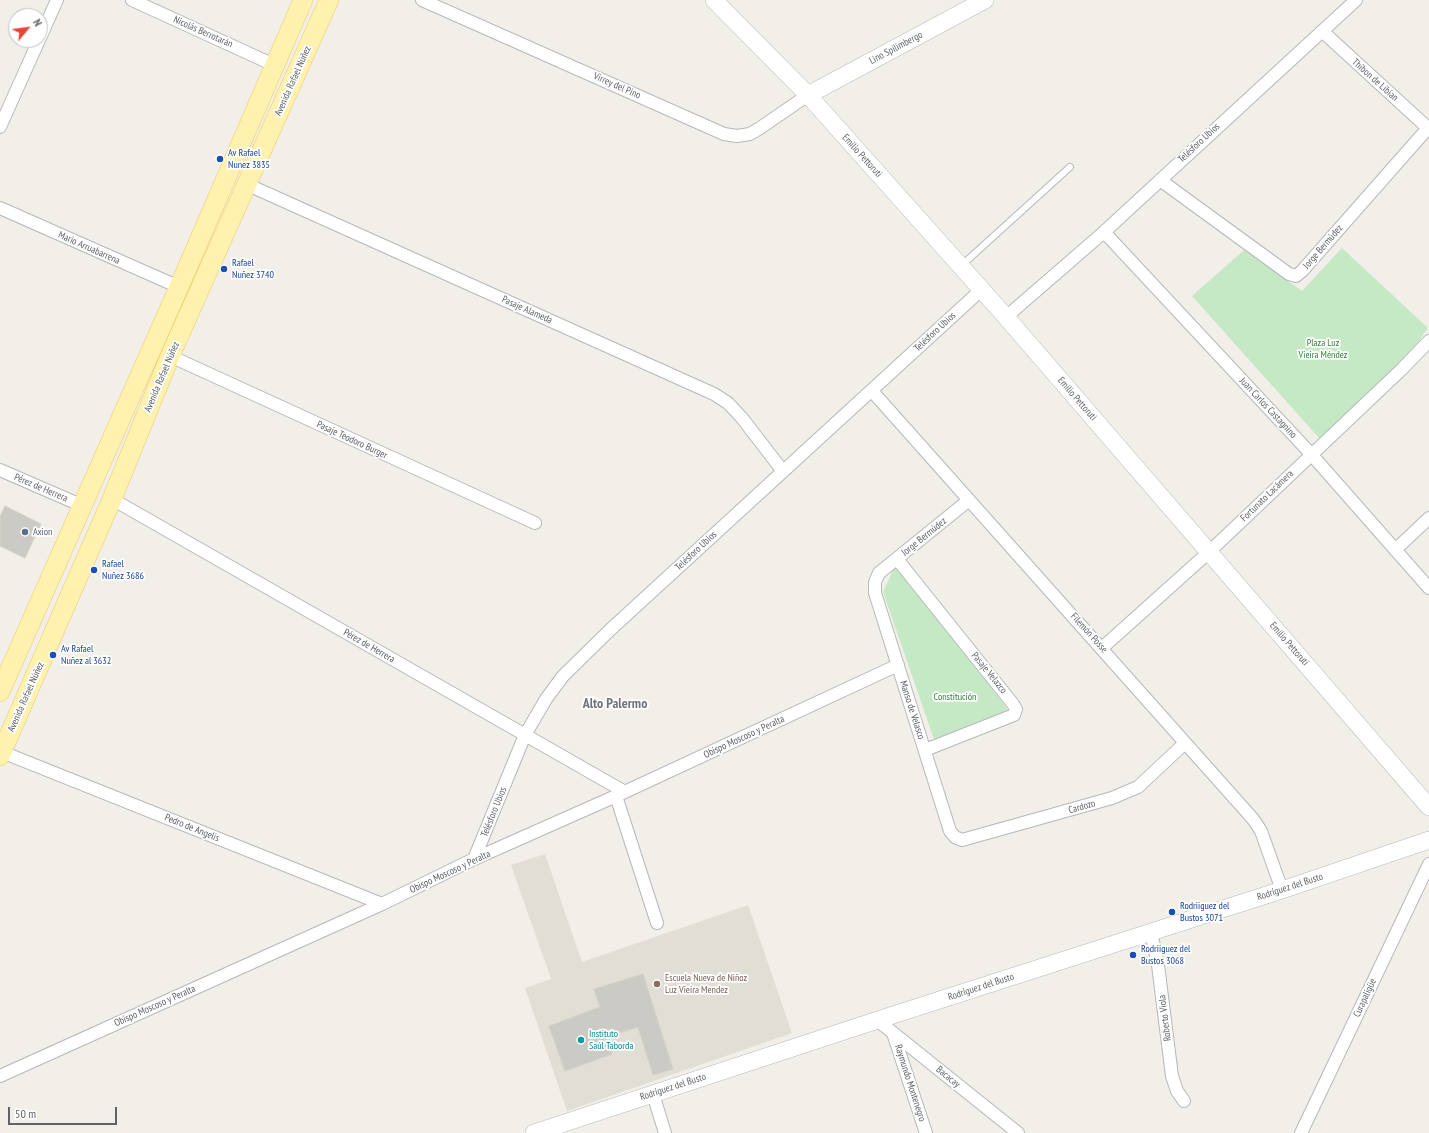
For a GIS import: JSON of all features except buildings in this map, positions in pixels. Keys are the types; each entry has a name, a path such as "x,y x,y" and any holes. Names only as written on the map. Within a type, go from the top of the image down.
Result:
{"main road":[{"name":"Avenida Rafael Núñez","path":"0,692 8,666 83,506 303,0"},
{"name":"Avenida Rafael Núñez","path":"1,754 112,499 170,356 330,0"},
{"name":"Emilio Pettoruti","path":"714,0 808,95 961,266 1427,802"},
{"name":"Lino Spilimbergo","path":"808,95 985,0"},
{"name":"Rodríguez del Busto","path":"534,1133 1282,890 1429,840"}],"street":[{"path":"48,20 57,0"},
{"name":"Nicolás Berrotarán","path":"132,0 274,65"},
{"name":"Virrey del Pino","path":"422,0 724,134 737,136 750,134 808,95"},
{"name":"Telésforo Ubios","path":"1006,317 1104,232 1356,0"},
{"name":"Thibon de Libian","path":"1322,31 1429,128"},
{"path":"0,127 35,48"},
{"name":"Jorge Bermúdez","path":"1160,180 1289,274 1296,276 1302,272 1429,128"},
{"name":"Pasaje Alameda","path":"246,184 714,394 728,403 742,418 782,470"},
{"name":"Mario Arruabarrena","path":"0,208 179,287"},
{"name":"Juan Carlos Castagnino","path":"1104,232 1311,454 1429,588"},
{"name":"Telésforo Ubios","path":"474,859 525,735 546,699 563,676 584,654 782,470 872,391 981,290"},
{"name":"Fortunato Lacámera","path":"1102,648 1209,552 1402,369 1429,340"},
{"name":"Pasaje Teodoro Burger","path":"170,356 535,523"},
{"name":"Filemón Posse","path":"872,391 1253,818 1261,831 1282,890"},
{"name":"Pérez de Herrera","path":"0,470 83,506"},
{"name":"Pérez de Herrera","path":"112,499 525,735 621,794"},
{"name":"Jorge Bermúdez","path":"879,573 969,500"},
{"path":"1395,550 1429,518"},
{"name":"Pasaje Velazco","path":"897,559 1013,704 1016,710 1014,714 926,750"},
{"name":"Manso de Velasco","path":"879,573 875,582 875,593 926,750 950,831 955,837 962,840"},
{"name":"Obispo Moscoso y Peralta","path":"0,1076 382,904 474,859 621,794 898,665"},
{"name":"Cardozo","path":"962,840 1112,798 1138,787 1185,743"},
{"name":"Pedro de Angelis","path":"1,754 382,904"},
{"path":"621,794 657,923"},
{"name":"Curapaligüe","path":"1301,1133 1429,864"},
{"name":"Roberto Viola","path":"1151,932 1158,965 1172,1076 1177,1091 1184,1100"},
{"name":"Bacacay","path":"878,1020 1018,1133"},
{"name":"Raymundo Montenegro","path":"894,1033 926,1133"},
{"path":"653,1094 665,1133"}],"lane":[{"path":"961,266 1070,168"}],"shaded area":[{"name":"Escuela Nueva de Niñoz Luz Vieira Mendez","path":"545,854 582,962 748,905 792,1033 567,1111 525,988 551,979 511,865"}],"green space":[{"name":"Plaza Luz Vieira Méndez","path":"1342,248 1428,328 1409,355 1320,439 1192,296 1244,250 1302,291"},
{"name":"Constitución","path":"896,564 1008,710 935,742 883,592"}],"place":[{"name":"Av Rafael Nunez 3835","path":"220,159"},
{"name":"Rafael Nuñez 3740","path":"224,269"},
{"name":"Axion","path":"25,532"},
{"name":"Rafael Nuñez 3686","path":"94,570"},
{"name":"Av Rafael Nuñez al 3632","path":"53,655"},
{"name":"Rodriiguez del Bustos 3071","path":"1172,912"},
{"name":"Rodriiguez del Bustos 3068","path":"1133,955"},
{"name":"Escuela Nueva de Niñoz Luz Vieira Mendez","path":"657,984"},
{"name":"Instituto Saúl Taborda","path":"581,1040"}],"district":[{"name":"Alto Palermo","path":"615,704"}]}
